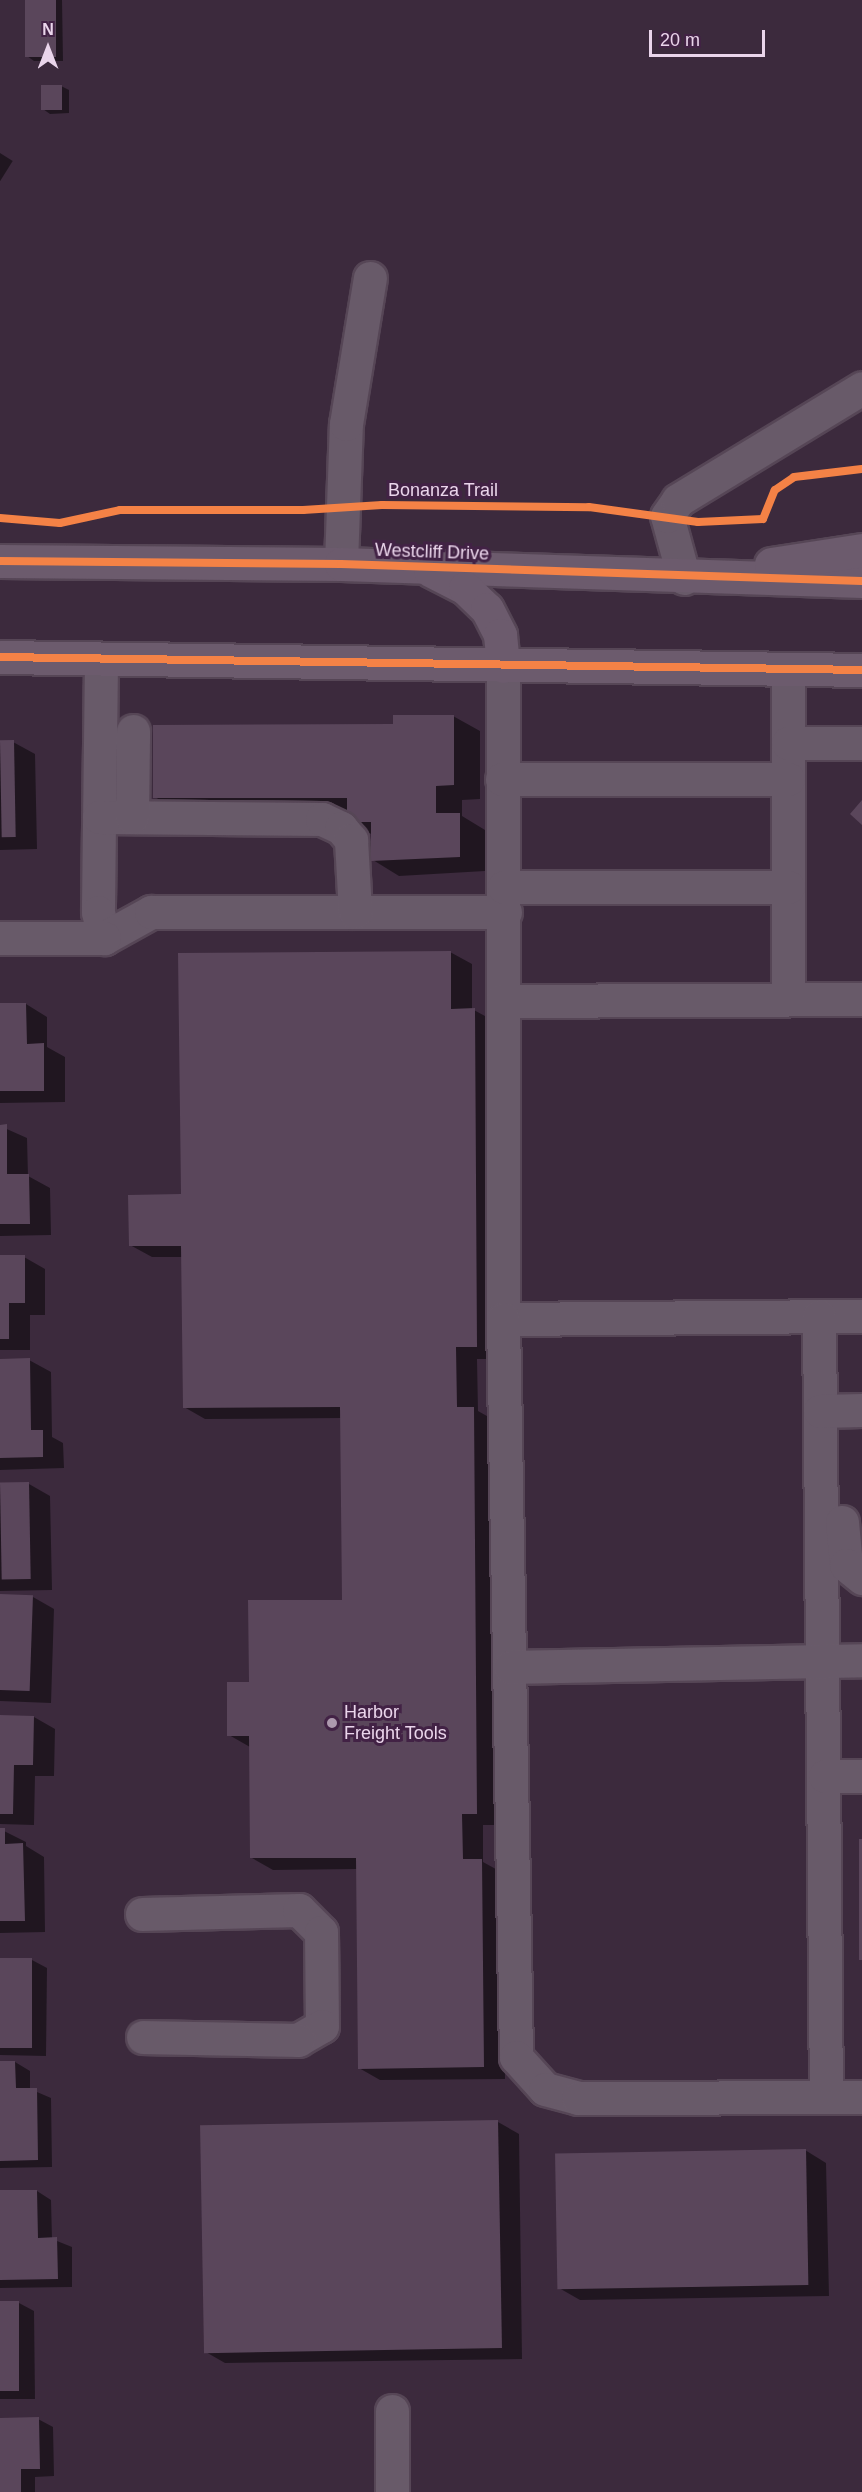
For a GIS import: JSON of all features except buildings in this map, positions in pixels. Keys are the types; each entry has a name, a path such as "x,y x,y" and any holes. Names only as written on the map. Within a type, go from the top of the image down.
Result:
{"main road":[{"path":"684,578 862,550"},
{"name":"Westcliff Drive","path":"1,566 341,564 684,578 862,581"},
{"path":"416,566 452,580 487,609 500,634 503,666"},
{"path":"0,657 100,661 862,670"}],"street":[{"path":"341,564 346,424 370,278"},
{"path":"684,578 667,516 678,500 862,388"},
{"path":"100,661 98,912 104,938"},
{"path":"503,666 502,778 505,900 503,1319 516,2057 545,2089 578,2098 862,2097"},
{"path":"788,669 788,999"},
{"path":"132,817 133,731"},
{"path":"788,744 862,744"},
{"path":"502,778 788,778"},
{"path":"99,817 322,819 341,828 351,840 355,912"},
{"path":"0,938 104,938 151,912 355,912 505,900 788,887"},
{"path":"503,1001 862,999"},
{"path":"819,1316 841,1410 825,1660 826,2097"},
{"path":"503,1319 862,1316"},
{"path":"832,1528 846,1565 862,1578"},
{"path":"510,1667 862,1660"},
{"path":"825,1776 862,1776"},
{"path":"142,1914 299,1910 321,1932 322,2026 298,2040 143,2037"},
{"path":"392,2411 392,2492"}],"cycle path":[{"name":"Bonanza Trail","path":"0,518 60,523 120,510 303,510 382,505 589,507 698,522 763,519 775,490 794,477 862,469"},
{"path":"0,561 341,564 862,581"},
{"path":"0,657 862,670"}],"place":[{"name":"Harbor Freight Tools","path":"332,1723"}]}
